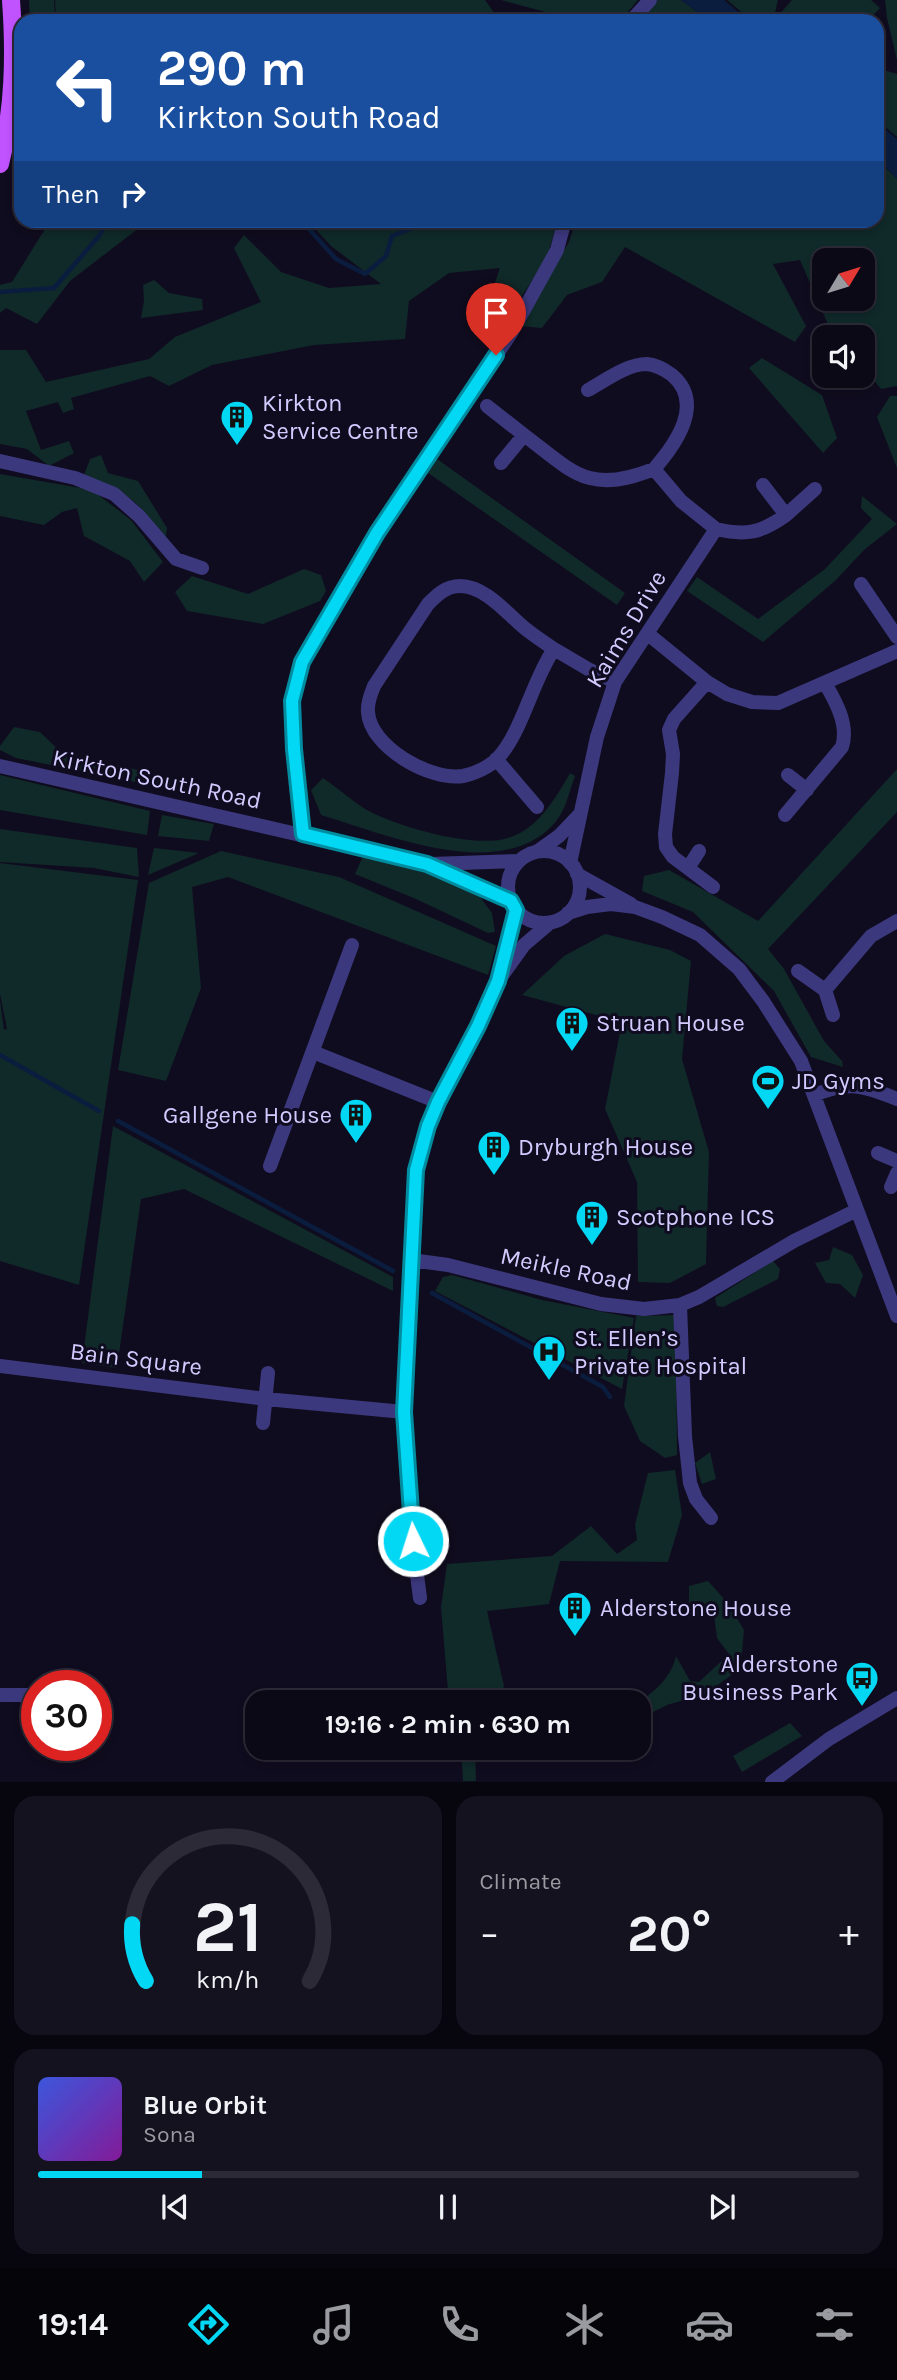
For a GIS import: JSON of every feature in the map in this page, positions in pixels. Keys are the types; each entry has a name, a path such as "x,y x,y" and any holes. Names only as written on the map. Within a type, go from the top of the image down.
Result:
{"main road":[{"path":"0,164 9,131 14,79 11,0"}],"street":[{"path":"637,14 650,0"},
{"path":"303,834 292,701 302,662 377,533 511,333 557,250 563,228"},
{"path":"486,406 562,465 589,479 621,480 654,469 678,438 686,419 688,410 685,393 676,379 663,368 648,364 622,371 588,390"},
{"path":"501,463 524,435"},
{"path":"0,461 75,478 114,494 139,516 176,559 202,568"},
{"path":"654,469 681,500 716,529 729,532 750,533 768,528 815,489"},
{"path":"763,485 786,515"},
{"name":"Kaims Drive","path":"574,868 579,815 597,737 615,682 716,529"},
{"path":"861,584 897,637"},
{"path":"554,649 544,663 506,746 496,759 485,767 463,776 438,774 421,768 387,748 371,725 368,700 374,686 428,604 451,587 472,588 487,596 554,649 615,682"},
{"path":"648,634 708,682 727,694 752,702 778,703 897,651"},
{"path":"708,682 674,719 669,730 673,754 665,834 666,847 673,857 713,887"},
{"path":"786,815 842,747 845,739 836,702 825,684"},
{"path":"496,759 537,807"},
{"name":"Kirkton South Road","path":"0,766 427,864 514,905"},
{"path":"788,775 807,790"},
{"path":"498,981 514,905 508,881 512,869 518,861 559,836 579,815"},
{"path":"538,851 554,852 635,907"},
{"path":"688,868 699,851"},
{"name":"Kirkton South Road","path":"427,864 518,861"},
{"path":"568,913 579,894 574,868"},
{"path":"420,1598 404,1412 416,1170 428,1126 438,1102 498,981 524,945 551,922 587,907 611,904 635,907 700,935 740,969 801,1061 897,1316"},
{"path":"514,905 530,920 551,922"},
{"path":"825,990 871,936 897,921"},
{"path":"271,1166 352,945"},
{"path":"798,971 825,990 833,1015"},
{"path":"313,1052 438,1102"},
{"path":"814,1095 836,1086 860,1086 897,1099"},
{"path":"878,1153 897,1161"},
{"name":"Meikle Road","path":"411,1261 448,1265 601,1304 643,1308 680,1305 699,1297 793,1241 857,1210"},
{"path":"680,1305 685,1436 690,1483 696,1499 711,1518"},
{"name":"Bain Square","path":"0,1366 266,1399 404,1412"},
{"path":"263,1423 268,1373"},
{"path":"0,1695 21,1695"},
{"path":"772,1782 829,1740 897,1698"}],"green space":[{"path":"29,0 54,0 55,14 30,14"},
{"path":"55,0 485,0 495,14 56,14"},
{"path":"501,0 638,0 626,14 553,14"},
{"path":"657,0 681,0 700,14 642,14"},
{"path":"727,0 778,0 775,14 744,14"},
{"path":"792,0 871,0 880,8 874,14 780,14"},
{"path":"885,0 897,0 897,60 887,18"},
{"path":"884,70 897,74 897,137 884,126"},
{"path":"884,166 897,179 897,386 881,389 875,382 875,325 828,325 823,312 875,312 875,248 812,248 812,288 800,260 773,264 806,326 795,342 625,247 602,282 567,295 542,328 519,326 569,242 574,228 884,228"},
{"path":"46,228 139,228 70,281 37,324 6,308 0,313 0,285 12,282"},
{"path":"314,228 556,228 546,260 502,325 482,321 500,268 449,273 409,301 405,339 314,345 212,365 169,386 150,376 71,398 74,409 63,413 58,402 26,411 41,450 69,441 74,453 49,466 27,449 0,444 0,350 26,350 46,382 149,359 175,337 261,302 234,248 244,235 281,272 329,288 381,284 331,246"},
{"path":"154,280 169,293 202,299 203,310 141,318 143,285"},
{"path":"762,358 822,395 837,438 823,453 749,368"},
{"path":"890,396 897,396 897,468 877,417"},
{"path":"101,455 108,473 138,481 167,528 166,536 158,531 141,508 128,497 84,475 90,459"},
{"path":"437,459 625,593 617,605 428,473"},
{"path":"0,474 92,490 131,520 163,562 144,582 130,561 84,536 77,508 62,512 44,525 0,516"},
{"path":"862,496 897,524 864,550 835,581 763,642 687,591 697,577 758,619 825,569 872,519 861,508"},
{"path":"304,569 321,575 326,591 320,601 263,624 187,611 175,592 192,576 248,594"},
{"path":"14,727 40,732 61,752 177,779 175,790 16,758 0,750"},
{"path":"897,769 897,812 768,949 784,969 824,1041 842,1061 843,1067 811,1057 774,991 693,912 642,891 644,876 669,870 758,921"},
{"path":"570,773 575,776 557,820 535,840 507,850 476,852 444,849 378,833 321,815 311,790 323,778 362,807 393,821 433,834 493,841 519,834 528,828 552,803"},
{"path":"0,775 150,811 147,835 0,810"},
{"path":"162,815 214,824 209,841 158,836"},
{"path":"0,829 137,848 139,877 94,868 0,862"},
{"path":"154,848 199,853 148,875"},
{"path":"221,851 339,877 496,946 488,975 228,877 192,887 201,988 166,1081 118,1070 149,883"},
{"path":"363,856 428,873 480,897 492,913 495,932 488,933 355,874"},
{"path":"0,863 138,880 79,1285 0,1261 0,1000 4,1030 7,1029 0,994"},
{"path":"605,934 670,950 691,961 682,1059 709,1152 706,1264 670,1283 638,1282 637,1182 605,1109 622,1022 522,995 564,956"},
{"path":"113,1126 393,1277 393,1291 184,1189 141,1199 117,1368 82,1363"},
{"path":"833,1247 852,1255 863,1275 855,1298 840,1284 826,1283 815,1263 829,1260"},
{"path":"773,1261 780,1269 778,1279 723,1307 717,1306 715,1298"},
{"path":"452,1275 542,1300 634,1318 622,1389 435,1291 443,1277"},
{"path":"676,1315 677,1455 665,1458 640,1441 624,1406 636,1316"},
{"path":"710,1452 716,1479 702,1484 695,1463"},
{"path":"675,1470 682,1515 668,1562 560,1561 549,1604 487,1611 504,1686 502,1690 448,1690 441,1607 447,1564 552,1556 591,1526 617,1554 637,1540 635,1525 648,1473"},
{"path":"708,1581 727,1602 744,1630 741,1663 733,1674 705,1694 667,1705 651,1713 651,1693 662,1683 676,1656 690,1681 699,1682 729,1654 717,1638 714,1615 689,1618 689,1586"},
{"path":"790,1723 802,1736 742,1772 733,1756"},
{"path":"462,1760 475,1760 476,1781 463,1781"}],"water":[{"path":"681,0 724,0 741,14 700,14"},
{"path":"884,128 897,139 897,179 884,165"}],"waterway":[{"path":"884,164 897,159"},
{"path":"0,292 54,288 104,228"},
{"path":"308,228 336,259 365,274 386,256 392,236 412,228"},
{"path":"0,1055 99,1111"},
{"path":"118,1121 393,1271"},
{"path":"432,1293 603,1387 610,1397"}],"place":[{"name":"Kirkton Service Centre","path":"237,447"},
{"name":"Struan House","path":"572,1053"},
{"name":"JD Gyms","path":"768,1111"},
{"name":"Gallgene House","path":"356,1145"},
{"name":"Dryburgh House","path":"494,1177"},
{"name":"Scotphone ICS","path":"592,1247"},
{"name":"St. Ellen’s Private Hospital","path":"549,1382"},
{"name":"Alderstone House","path":"575,1638"},
{"name":"Alderstone Business Park","path":"862,1708"}],"route":[{"path":"413,1541 404,1412 416,1170 428,1126 438,1102 498,981 516,910 511,901 427,864 303,834 292,701 302,662 353,572 496,355"}]}
